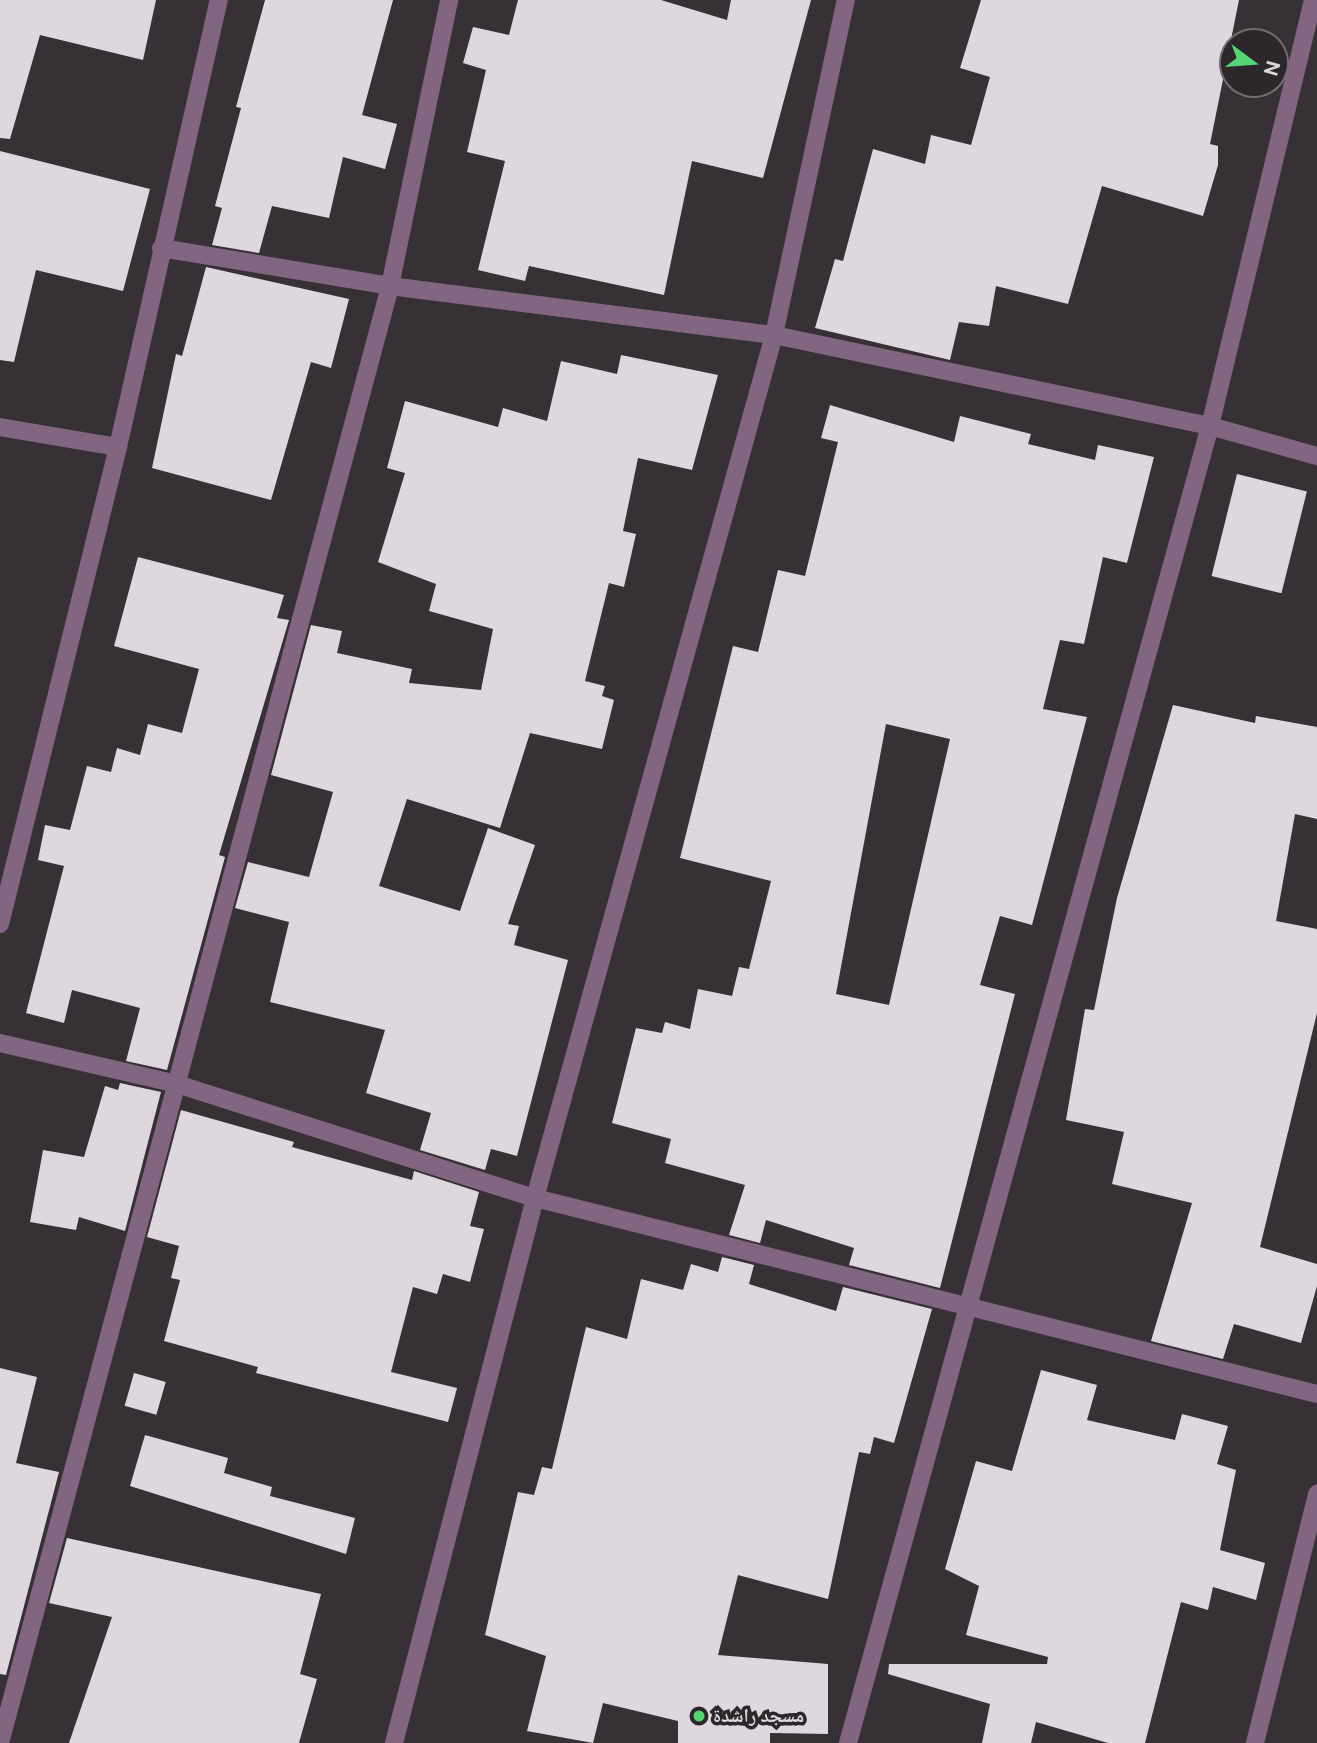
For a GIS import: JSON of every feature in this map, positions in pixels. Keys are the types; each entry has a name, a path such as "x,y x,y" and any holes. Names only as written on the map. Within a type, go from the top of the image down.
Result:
{"street":[{"path":"0,924 6,867 118,447 219,0"},
{"path":"0,1743 390,286 449,0"},
{"path":"394,1743 535,1198 774,335 846,0"},
{"path":"848,1743 974,1304 1210,426 1313,0"},
{"path":"161,248 390,286 774,335 1210,426 1317,456"},
{"path":"0,426 118,447"},
{"path":"0,1043 177,1084 535,1198 974,1304 1317,1394"},
{"path":"1255,1743 1317,1494"}],"building":[{"path":"0,0 156,0 143,60 40,35 10,139 0,138"},
{"path":"265,0 393,0 362,115 397,124 385,169 343,157 329,218 272,206 259,253 212,245 222,208 215,206 241,108 236,107"},
{"path":"518,0 661,0 727,20 731,0 811,0 763,178 692,161 664,295 529,266 525,281 478,270 505,161 467,152 486,70 463,63 473,27 509,35"},
{"path":"981,0 1239,0 1233,28 1219,28 1219,98 1210,144 1218,146 1218,165 1203,216 1102,186 1068,304 996,286 989,326 959,322 950,360 815,328 835,259 843,261 873,149 925,164 931,135 971,145 990,77 960,68"},
{"path":"0,151 150,189 123,291 36,270 14,362 0,360"},
{"path":"206,267 349,299 331,368 311,362 271,500 152,468 176,354 182,356"},
{"path":"621,355 718,375 692,470 638,458 623,531 636,534 624,587 609,583 585,681 605,686 602,696 614,700 602,749 530,733 500,828 407,799 379,886 460,911 488,828 535,845 508,924 519,926 514,945 568,960 517,1156 491,1149 485,1170 420,1150 431,1113 366,1093 385,1030 270,1002 289,922 235,908 248,862 309,877 333,792 271,775 311,625 342,631 337,653 412,669 409,683 481,690 493,629 429,611 436,584 378,562 405,473 387,468 405,401 498,427 503,408 547,421 561,361 617,374"},
{"path":"830,405 954,442 960,416 1031,434 1028,444 1095,460 1098,445 1154,457 1127,563 1103,557 1084,644 1060,640 1043,709 1087,717 1032,925 1000,916 980,985 1015,994 940,1288 849,1265 854,1248 766,1220 760,1243 729,1235 745,1185 665,1163 671,1139 612,1123 636,1028 662,1033 665,1022 690,1029 698,989 732,996 739,967 749,969 771,881 680,858 733,646 758,652 778,570 805,576 838,442 821,438","holes":["886,724 950,739 889,1005 836,994"]},
{"path":"1237,474 1307,491 1281,593 1212,576"},
{"path":"138,557 284,595 277,618 289,620 219,855 225,857 167,1070 126,1061 140,1008 72,990 64,1023 26,1013 64,866 38,860 45,825 70,830 87,766 111,772 117,748 140,755 148,724 182,733 199,669 114,646"},
{"path":"1173,705 1255,723 1256,716 1317,727 1317,819 1295,814 1276,921 1317,929 1317,1013 1260,1247 1317,1264 1317,1286 1301,1343 1234,1324 1223,1359 1151,1341 1192,1203 1112,1184 1124,1132 1066,1120 1085,1009 1094,1010 1117,898"},
{"path":"120,1083 161,1092 125,1231 79,1217 76,1230 30,1222 43,1150 84,1157 105,1086 118,1090"},
{"path":"181,1110 294,1142 292,1147 412,1180 414,1171 479,1192 470,1226 484,1229 470,1282 443,1274 437,1294 413,1287 391,1372 457,1388 448,1422 256,1373 258,1367 164,1341 180,1280 171,1278 179,1246 147,1237"},
{"path":"722,1257 754,1265 749,1284 836,1311 843,1287 932,1309 894,1443 874,1437 870,1454 859,1452 828,1599 738,1575 718,1655 828,1664 828,1734 770,1733 770,1743 678,1743 678,1721 603,1703 593,1743 527,1731 546,1656 485,1635 518,1492 534,1495 542,1467 552,1469 586,1327 627,1339 641,1279 683,1290 691,1264 718,1272"},
{"path":"0,1368 37,1377 16,1463 59,1472 6,1675 0,1674"},
{"path":"1041,1370 1097,1385 1087,1420 1175,1440 1182,1414 1228,1426 1217,1464 1236,1470 1220,1550 1265,1563 1256,1600 1213,1587 1208,1610 1181,1602 1145,1743 1108,1743 1036,1722 1031,1743 982,1743 990,1704 888,1674 889,1664 1047,1664 1048,1657 966,1635 979,1586 945,1569 976,1461 1012,1471"},
{"path":"134,1373 166,1382 156,1415 125,1406"},
{"path":"145,1435 228,1458 224,1473 272,1487 270,1496 355,1518 346,1554 130,1486"},
{"path":"67,1538 321,1594 300,1674 317,1679 299,1743 69,1743 112,1617 49,1603"}],"place":[{"name":"مسجد راشدة","path":"699,1716"}]}
